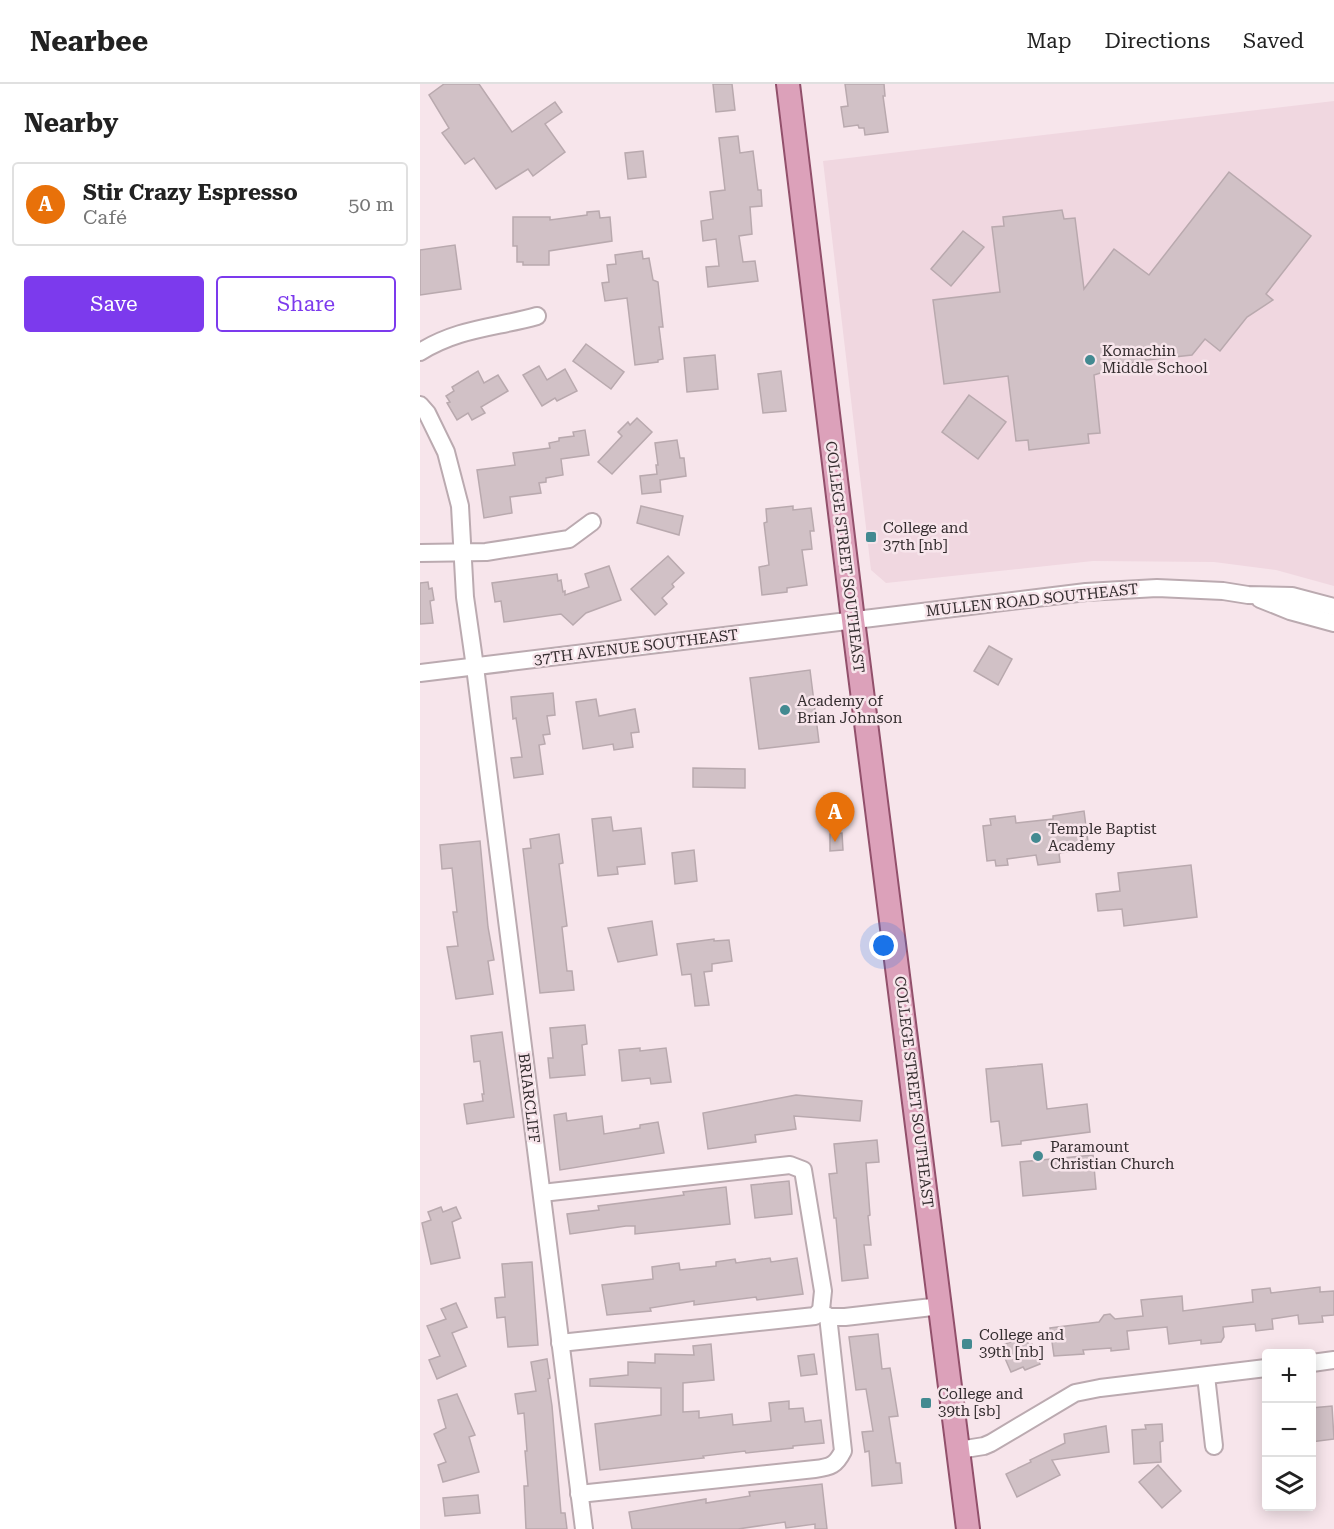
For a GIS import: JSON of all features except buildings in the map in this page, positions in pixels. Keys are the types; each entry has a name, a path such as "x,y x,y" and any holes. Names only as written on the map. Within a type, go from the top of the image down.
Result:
{"main road":[{"name":"COLLEGE STREET SOUTHEAST","path":"788,84 968,1529"}],"street":[{"path":"420,352 439,341 467,331 505,325 537,316"},
{"name":"BRIARCLIFF","path":"420,405 427,413 446,452 460,506 465,597 476,667 584,1529"},
{"path":"420,553 486,552 568,539 592,522"},
{"name":"MULLEN ROAD SOUTHEAST","path":"853,620 1086,592 1157,588 1292,596 1334,607"},
{"name":"MULLEN ROAD SOUTHEAST","path":"1248,595 1290,611 1334,623"},
{"name":"37TH AVENUE SOUTHEAST","path":"420,673 853,620"},
{"path":"542,1193 790,1165 803,1170 823,1291 821,1310 843,1451 837,1463 830,1467 579,1494"},
{"path":"560,1343 823,1314 845,1317 941,1306"},
{"path":"1316,1362 1334,1360"},
{"path":"959,1450 991,1443 1075,1393 1262,1369"},
{"path":"1206,1376 1214,1446"}],"shaded area":[{"name":"Komachin Middle School","path":"1334,101 1334,586 1276,570 1214,562 1093,561 886,583 871,570 823,161"}],"place":[{"name":"Komachin Middle School","path":"1090,360"},
{"name":"College and 37th [nb]","path":"871,537"},
{"name":"Academy of Brian Johnson","path":"785,710"},
{"name":"Temple Baptist Academy","path":"1036,838"},
{"name":"Stir Crazy Espresso","path":"835,842"},
{"name":"Paramount Christian Church","path":"1038,1156"},
{"name":"College and 39th [nb]","path":"967,1344"},
{"name":"College and 39th [sb]","path":"926,1403"}]}
